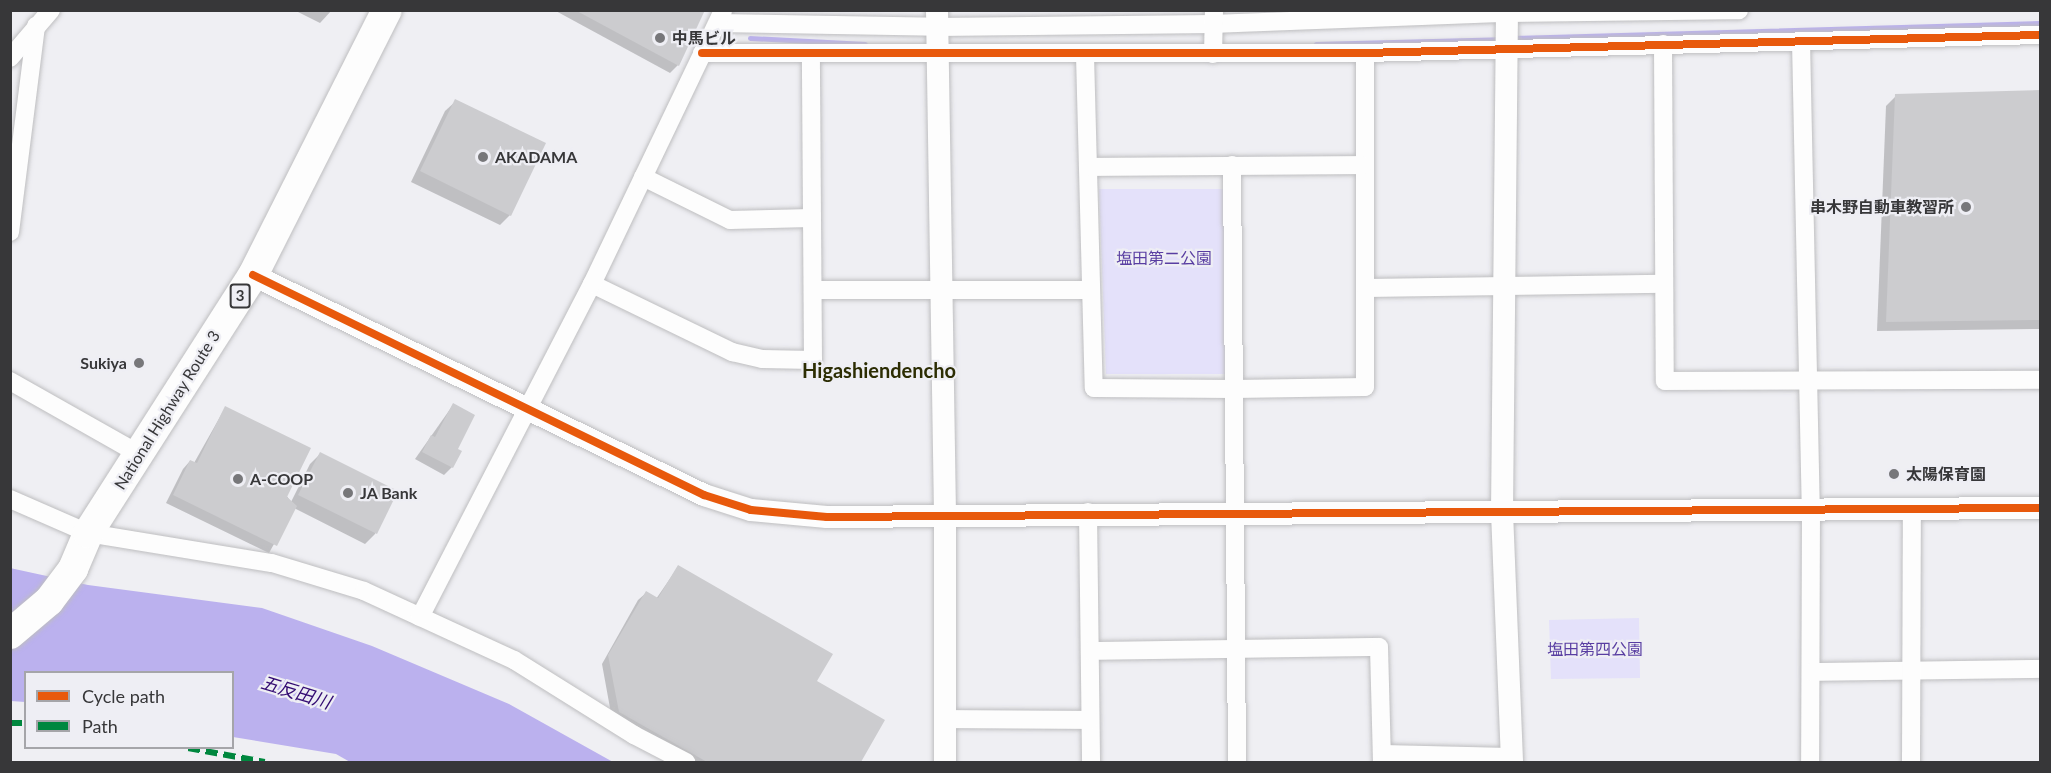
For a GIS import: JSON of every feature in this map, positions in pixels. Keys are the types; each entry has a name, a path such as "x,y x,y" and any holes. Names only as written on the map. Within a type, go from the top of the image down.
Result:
{"highway":[{"name":"National Highway Route 3","path":"10,634 49,601 73,569 88,533 253,275 387,10"}],"street":[{"path":"10,58 51,10"},
{"path":"420,617 592,284 721,17 1084,18 1739,10"},
{"path":"1090,651 1236,647 1379,647 1382,758 1511,760 1502,512 1507,12"},
{"path":"1213,54 1214,17"},
{"path":"937,19 945,515 945,762"},
{"path":"10,232 36,26"},
{"path":"702,53 938,56 1365,53 1508,47 2040,35"},
{"path":"1801,41 1806,383 1811,509 1810,762"},
{"path":"1663,44 1665,381 1806,383 2040,380"},
{"path":"592,284 732,352 762,359 813,360 811,53"},
{"path":"1085,55 1090,167 1089,290 1094,388 1234,389 1365,387 1366,288 1362,165 1365,53"},
{"path":"1232,165 1237,762"},
{"path":"1090,167 1362,165"},
{"path":"643,177 730,220 811,218"},
{"path":"253,275 528,406 704,495 752,510 827,517 1088,512 2040,508"},
{"path":"1366,288 1664,284"},
{"path":"813,290 1089,290"},
{"path":"10,381 139,454"},
{"path":"10,499 88,533 272,563 364,591 514,660 634,735 686,762"},
{"path":"1911,762 1912,508"},
{"path":"1088,512 1091,762"},
{"path":"1811,672 2040,669"},
{"path":"945,719 1090,720"}],"green space":[{"name":"塩田第二公園","path":"1099,189 1226,189 1228,374 1106,374"},
{"name":"塩田第四公園","path":"1639,618 1640,678 1551,679 1549,620"}],"water":[{"name":"五反田川","path":"10,568 88,585 262,608 372,646 509,704 613,762 350,762 336,754 234,737 234,671 24,671 24,702 11,701"}],"building":[{"name":"中馬ビル","path":"575,10 705,10 679,66"},
{"name":"串木野自動車教習所","path":"2040,90 2040,320 1886,322 1895,94"},
{"name":"AKADAMA","path":"455,99 546,143 511,216 420,171"},
{"path":"453,403 475,415 458,449 462,451 453,468 422,452 431,435 435,437"},
{"name":"A-COOP","path":"225,406 311,448 287,497 297,506 277,546 173,495 190,460 197,463"},
{"name":"JA Bank","path":"320,452 398,491 377,534 298,495"},
{"path":"678,565 833,654 817,681 885,720 861,762 707,762 619,712 608,655 646,591 658,598"}],"waterway":[{"path":"1511,38 2040,23"},
{"path":"750,38 865,44"},
{"path":"1316,44 1501,39"}],"marked path":[{"path":"10,723 24,723"},
{"path":"194,749 265,762"}],"cycle path":[{"path":"702,53 1365,53 2040,35"},
{"path":"253,275 704,495 751,510 827,517 2040,508"}],"place":[{"name":"中馬ビル","path":"660,38"},
{"name":"AKADAMA","path":"483,157"},
{"name":"串木野自動車教習所","path":"1966,207"},
{"name":"Sukiya","path":"139,363"},
{"name":"太陽保育園","path":"1894,474"},
{"name":"A-COOP","path":"238,479"},
{"name":"JA Bank","path":"348,493"}],"district":[{"name":"Higashiendencho","path":"879,370"}]}
